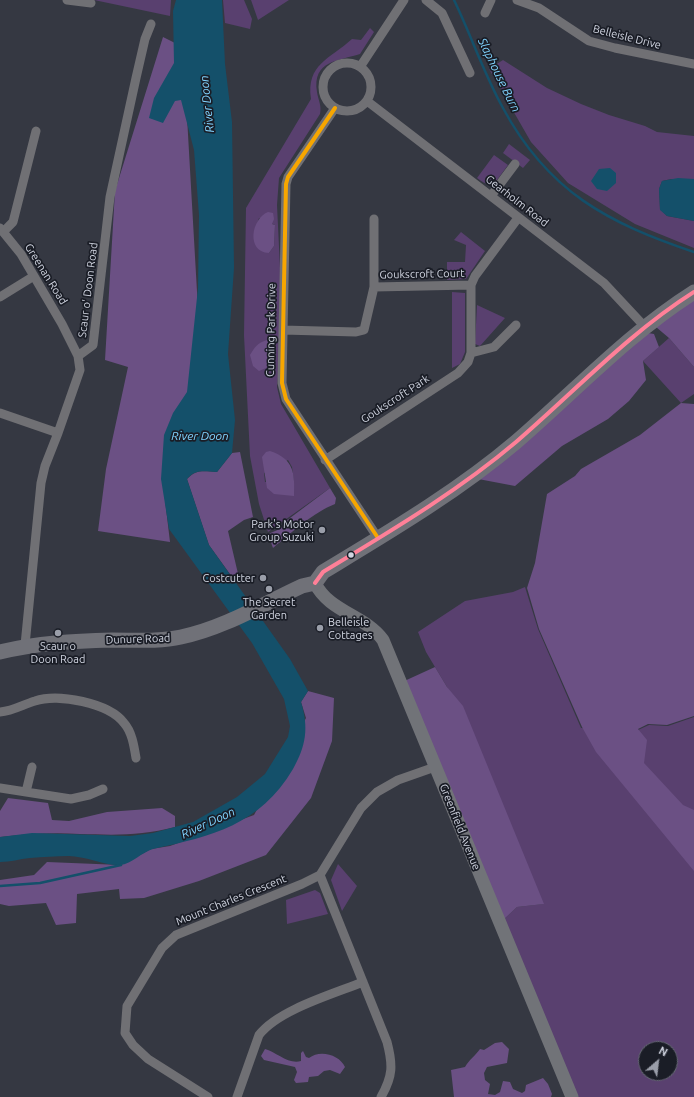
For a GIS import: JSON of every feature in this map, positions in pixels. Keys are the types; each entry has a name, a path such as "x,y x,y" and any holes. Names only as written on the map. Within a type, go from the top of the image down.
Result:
{"main road":[{"path":"315,583 323,572 472,477 515,443 646,328 694,292"},
{"name":"Dunure Road","path":"0,652 25,645 90,640 158,640 181,637 210,629 302,586 315,583"}],"street":[{"path":"67,0 91,3"},
{"path":"360,67 404,0"},
{"path":"426,0 442,13 470,73"},
{"path":"485,13 491,0"},
{"name":"Belleisle Drive","path":"517,0 539,8 589,41 615,48 694,64"},
{"name":"Scaur o' Doon Road","path":"78,356 93,345 110,197 145,39 151,24"},
{"path":"347,63 360,67 365,72 371,83 371,89 367,101 352,111 346,112 329,104 323,92 325,78 328,72 340,64 347,63"},
{"name":"Gearholm Road","path":"367,101 604,283 646,328"},
{"name":"Cunning Park Drive","path":"335,108 288,177 286,184 282,383 286,399 324,460 378,538"},
{"path":"2,230 13,222 36,131"},
{"path":"491,196 515,164"},
{"path":"516,325 494,347 471,353 471,285 475,276 518,218"},
{"path":"282,330 356,332 364,330 374,287 374,219"},
{"name":"Greenan Road","path":"2,230 21,254 78,356"},
{"path":"0,297 34,276"},
{"name":"Goukscroft Court","path":"374,287 471,285"},
{"name":"Goukscroft Park","path":"324,460 458,373 468,362 471,353"},
{"path":"25,645 38,499 44,466 58,433 80,370 78,356"},
{"path":"0,413 58,433"},
{"name":"Greenfield Avenue","path":"315,583 320,593 338,609 368,625 383,640 572,1097"},
{"path":"0,712 14,710 36,700 56,699 83,702 103,707 116,714 125,723 132,740 136,758"},
{"path":"26,792 32,767"},
{"path":"381,1097 388,1086 391,1074 392,1061 387,1042 320,875 361,808 377,792 398,780 435,767"},
{"path":"0,788 70,799 89,795 103,788"},
{"name":"Mount Charles Crescent","path":"208,1097 148,1059 133,1045 125,1033 127,1006 162,948 176,935 302,884 320,875"},
{"path":"237,1097 259,1035 265,1028 285,1014 363,982"}],"shaded area":[{"path":"94,0 171,0 170,16"},
{"path":"223,0 244,0 252,19 250,29 225,23"},
{"path":"251,0 289,0 258,20"},
{"path":"370,28 374,32 360,54 329,64 323,68 319,74 317,81 317,92 321,108 320,114 279,178 277,205 283,330 277,387 281,404 330,488 268,532 259,504 250,456 244,335 246,208 311,99 310,87 316,70 321,63 352,39 361,40","holes":["259,218 275,225 274,246 269,253 257,224","288,460 292,467 294,481 265,482 264,473"]},
{"path":"163,37 183,47 202,379 165,500 170,542 98,531 106,469 128,367 105,360 115,191"},
{"path":"503,60 547,88 581,104 609,115 645,126 657,132 694,136 694,179 671,179 662,181 659,189 660,209 667,216 694,221 694,248 635,224 568,183 531,142 489,69"},
{"path":"509,144 530,160 523,168 503,153"},
{"path":"494,155 508,165 494,184 489,184 477,178"},
{"path":"268,212 273,213 274,219 272,224 275,225 274,246 269,253 262,251 257,247 254,241 255,228 258,221"},
{"path":"461,232 485,251 466,279 447,280 447,262 465,262 466,245 454,240"},
{"path":"452,292 465,293 465,352 460,364 452,368"},
{"path":"694,297 694,367 669,338 656,327"},
{"path":"477,305 505,318 480,346 475,344"},
{"path":"648,333 654,334 659,347 643,361 646,380 629,401 608,419 562,446 515,486 473,478"},
{"path":"669,338 694,367 694,394 681,403 643,361"},
{"path":"267,340 272,346 273,365 259,371 253,366 250,355 261,342"},
{"path":"681,403 694,404 694,716 667,725 648,724 638,729 647,740 644,763 683,805 694,810 694,871 596,752 582,727 539,629 527,588 535,563 547,494 575,476 581,469 640,435"},
{"path":"270,451 284,458 291,468 294,480 294,496 274,494 267,488 262,457 266,452"},
{"path":"240,452 253,517 244,520 228,531 239,578 235,581 209,545 187,479 197,472 217,472 232,453"},
{"path":"330,488 336,498 335,504 311,517 273,548 268,534 280,529 286,521"},
{"path":"525,587 538,629 581,728 638,730 649,725 668,726 694,717 694,1097 572,1097 500,923 517,907 543,904 447,687 426,652 418,632 465,601 513,592"},
{"path":"435,667 447,687 463,706 544,904 517,907 500,923 400,683"},
{"path":"308,691 334,698 332,741 311,798 266,855 199,881 144,898 120,899 119,889 77,894 76,923 56,925 46,903 9,906 0,904 0,880 34,875 47,862 121,865 151,849 170,846 254,815 306,718 301,702"},
{"path":"8,798 48,803 52,820 69,821 107,812 162,808 175,816 175,827 151,832 128,834 105,835 50,833 0,837 0,811"},
{"path":"338,864 357,886 342,911 331,880"},
{"path":"315,890 320,893 328,914 287,924 286,900"},
{"path":"502,1042 509,1049 507,1063 487,1067 484,1073 485,1080 490,1084 488,1094 495,1095 500,1092 503,1081 510,1082 513,1089 522,1093 525,1091 526,1085 543,1078 548,1084 552,1094 551,1097 454,1097 451,1070 465,1067 480,1049 484,1050 495,1043"},
{"path":"265,1049 287,1060 296,1062 301,1061 301,1053 303,1051 306,1057 309,1058 319,1054 329,1055 339,1059 345,1067 340,1074 330,1070 324,1071 318,1076 309,1077 308,1082 296,1083 294,1080 297,1072 295,1067 264,1060 261,1056"}],"water":[{"name":"River Doon","path":"176,0 222,0 225,64 232,122 234,268 228,354 235,420 232,453 217,472 197,472 187,479 209,545 290,659 308,691 301,702 305,720 305,737 301,752 293,769 280,788 266,803 233,825 215,833 153,849 129,862 120,865 75,856 54,856 0,862 0,837 32,833 130,836 153,833 193,822 237,797 265,774 288,737 290,726 284,699 252,643 169,529 161,479 164,435 173,413 187,392 198,288 199,215 194,150 181,100 175,101 163,123 149,118 154,98 174,63 173,11"},
{"path":"610,168 616,173 616,183 607,191 597,189 591,181 599,169"},
{"path":"678,178 694,179 694,221 667,216 660,210 659,189 662,181"}],"waterway":[{"name":"Slaphouse Burn","path":"454,0 503,108 521,137 540,162 561,183 583,201 608,216 634,229 694,252"},
{"path":"0,886 40,883 121,865"}],"transit line":[{"path":"335,108 288,177 286,184 282,383 286,399 378,538"},
{"path":"315,583 323,572 422,511 470,478 538,423 624,344 670,308 694,292"}],"place":[{"name":"Park's Motor Group Suzuki","path":"322,530"},
{"name":"Costcutter","path":"263,578"},
{"name":"The Secret Garden","path":"269,589"},
{"name":"Belleisle Cottages","path":"320,628"},
{"name":"Scaur o Doon Road","path":"58,633"}]}
